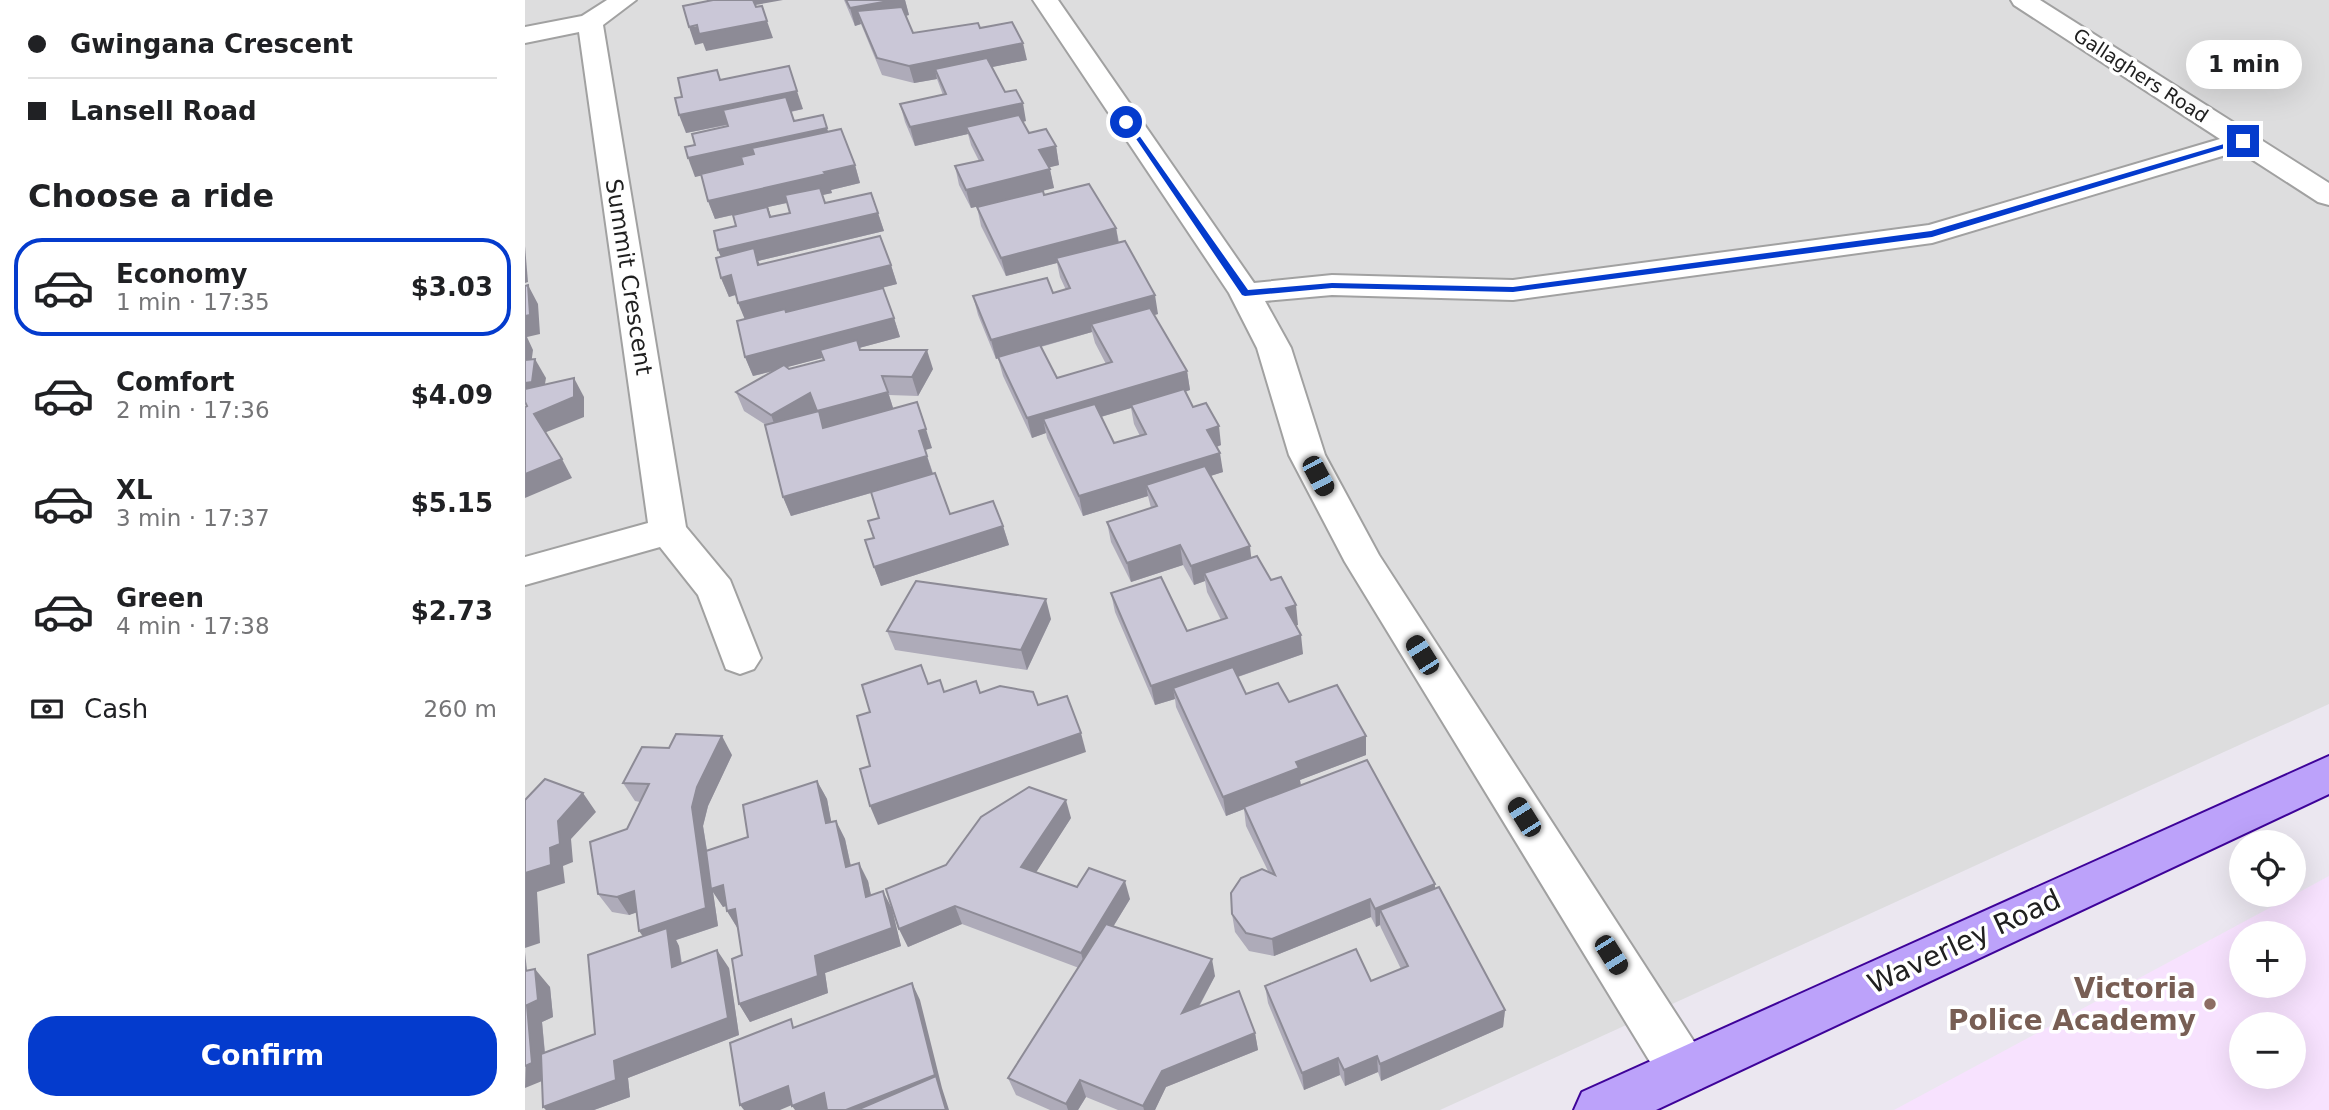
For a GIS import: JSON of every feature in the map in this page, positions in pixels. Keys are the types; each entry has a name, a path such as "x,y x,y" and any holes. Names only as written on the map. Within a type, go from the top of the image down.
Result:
{"main road":[{"name":"Waverley Road","path":"1599,1110 2329,774"}],"street":[{"path":"525,35 590,22 624,0"},
{"path":"1045,0 1245,293 1274,348 1307,455 1364,562 1683,1071"},
{"name":"Gallaghers Road","path":"2023,0 2329,196"},
{"name":"Summit Crescent","path":"590,22 668,531"},
{"path":"1245,293 1332,285 1513,290 1932,234 2243,141"},
{"path":"525,571 668,531 716,590 740,658"}],"shaded area":[{"path":"525,0 2329,0 2329,704 1440,1110 525,1110"},
{"name":"Victoria Police Academy","path":"2329,876 2329,1110 1894,1110 2229,930 2229,998 2306,998 2306,921 2245,921 2271,907 2306,907 2306,888"}],"building":[{"path":"713,0 753,0 756,7 762,6 767,21 699,34 697,25 689,27 683,6"},
{"path":"846,0 894,0 850,8"},
{"path":"902,7 913,33 978,23 980,28 1012,22 1023,43 909,66 877,58 857,11"},
{"path":"987,58 1005,92 1016,90 1023,103 910,127 900,104 946,94 935,69"},
{"path":"789,66 797,91 679,115 675,98 682,97 678,78 717,70 720,80"},
{"path":"786,97 794,121 823,115 827,128 688,158 685,147 695,145 692,134 728,126 723,110"},
{"path":"1019,115 1029,133 1046,129 1056,146 1039,150 1050,169 966,190 955,166 983,160 966,127"},
{"path":"841,129 855,165 708,201 701,174 743,164 741,157 754,154 752,148"},
{"path":"1089,184 1116,228 1001,258 977,207 1043,191 1044,195"},
{"path":"820,188 825,203 871,193 878,213 718,250 714,231 736,226 733,215 767,207 770,217 790,213 785,195"},
{"path":"880,236 891,265 738,303 731,275 721,278 716,258 754,248 758,265"},
{"path":"1125,241 1155,295 991,340 973,296 1047,278 1053,293 1070,288 1056,258"},
{"path":"528,285 530,315 525,316 525,286"},
{"path":"883,288 894,318 745,357 737,321"},
{"path":"1150,308 1187,371 1027,418 998,357 1040,345 1057,378 1112,362 1091,324"},
{"path":"857,340 860,350 927,350 912,377 882,376 888,392 817,411 810,393 771,415 736,392 784,365 789,369 824,360 820,350"},
{"path":"535,359 532,382 525,383 525,360"},
{"path":"574,378 574,397 534,414 562,459 525,474 525,389"},
{"path":"1184,389 1193,407 1206,403 1219,426 1207,430 1220,453 1079,496 1043,419 1095,404 1114,443 1146,434 1131,405"},
{"path":"917,402 926,429 919,431 927,456 783,497 765,425 819,411 823,428"},
{"path":"1205,466 1250,546 1191,566 1180,545 1127,563 1107,522 1157,506 1146,485"},
{"path":"935,473 950,514 993,501 1003,526 874,567 865,540 874,538 868,521 879,518 871,492"},
{"path":"1257,556 1271,580 1281,577 1296,605 1286,608 1301,635 1151,686 1111,593 1161,577 1187,631 1227,618 1204,573"},
{"path":"916,581 1046,599 1021,650 887,631"},
{"path":"921,665 928,684 940,680 944,692 976,681 980,693 1000,686 1033,692 1038,705 1067,696 1081,733 870,806 860,769 870,766 857,716 870,712 862,685"},
{"path":"1233,667 1246,694 1278,683 1289,702 1337,685 1366,736 1296,762 1299,768 1223,797 1173,688"},
{"path":"676,734 722,736 697,787 692,807 706,908 639,931 634,891 617,897 598,894 590,842 627,829 649,784 623,783 642,747 669,748"},
{"path":"1367,760 1435,884 1375,909 1370,899 1272,939 1246,933 1232,914 1231,893 1241,878 1262,869 1275,875 1244,807"},
{"path":"545,779 583,793 558,821 560,844 550,848 551,865 525,873 525,800"},
{"path":"817,781 826,823 836,821 846,867 859,863 866,897 883,891 892,928 815,956 818,976 739,1004 732,959 742,955 735,909 727,911 723,885 711,889 706,851 748,837 743,805"},
{"path":"1029,787 1066,800 1021,867 1077,887 1089,868 1125,881 1081,953 955,906 899,929 886,889 946,865 981,817"},
{"path":"1439,887 1505,1010 1380,1064 1377,1056 1344,1070 1338,1058 1302,1073 1265,986 1356,949 1371,981 1408,966 1380,910"},
{"path":"1106,924 1212,959 1182,1013 1239,991 1255,1033 1162,1071 1143,1106 1080,1080 1066,1104 1008,1078"},
{"path":"667,928 672,967 717,950 728,1018 614,1061 616,1080 543,1107 541,1054 595,1034 588,955"},
{"path":"535,969 538,1000 527,1005 532,1063 525,1066 525,971"},
{"path":"912,983 935,1075 846,1110 827,1110 824,1093 792,1106 788,1086 740,1105 730,1043 791,1019 793,1028"},
{"path":"936,1076 946,1110 857,1110"}],"place":[{"name":"Victoria Police Academy","path":"2210,1004"}],"route":[{"path":"1126,122 1245,293 1332,285 1513,290 1932,234 2243,141"}]}
